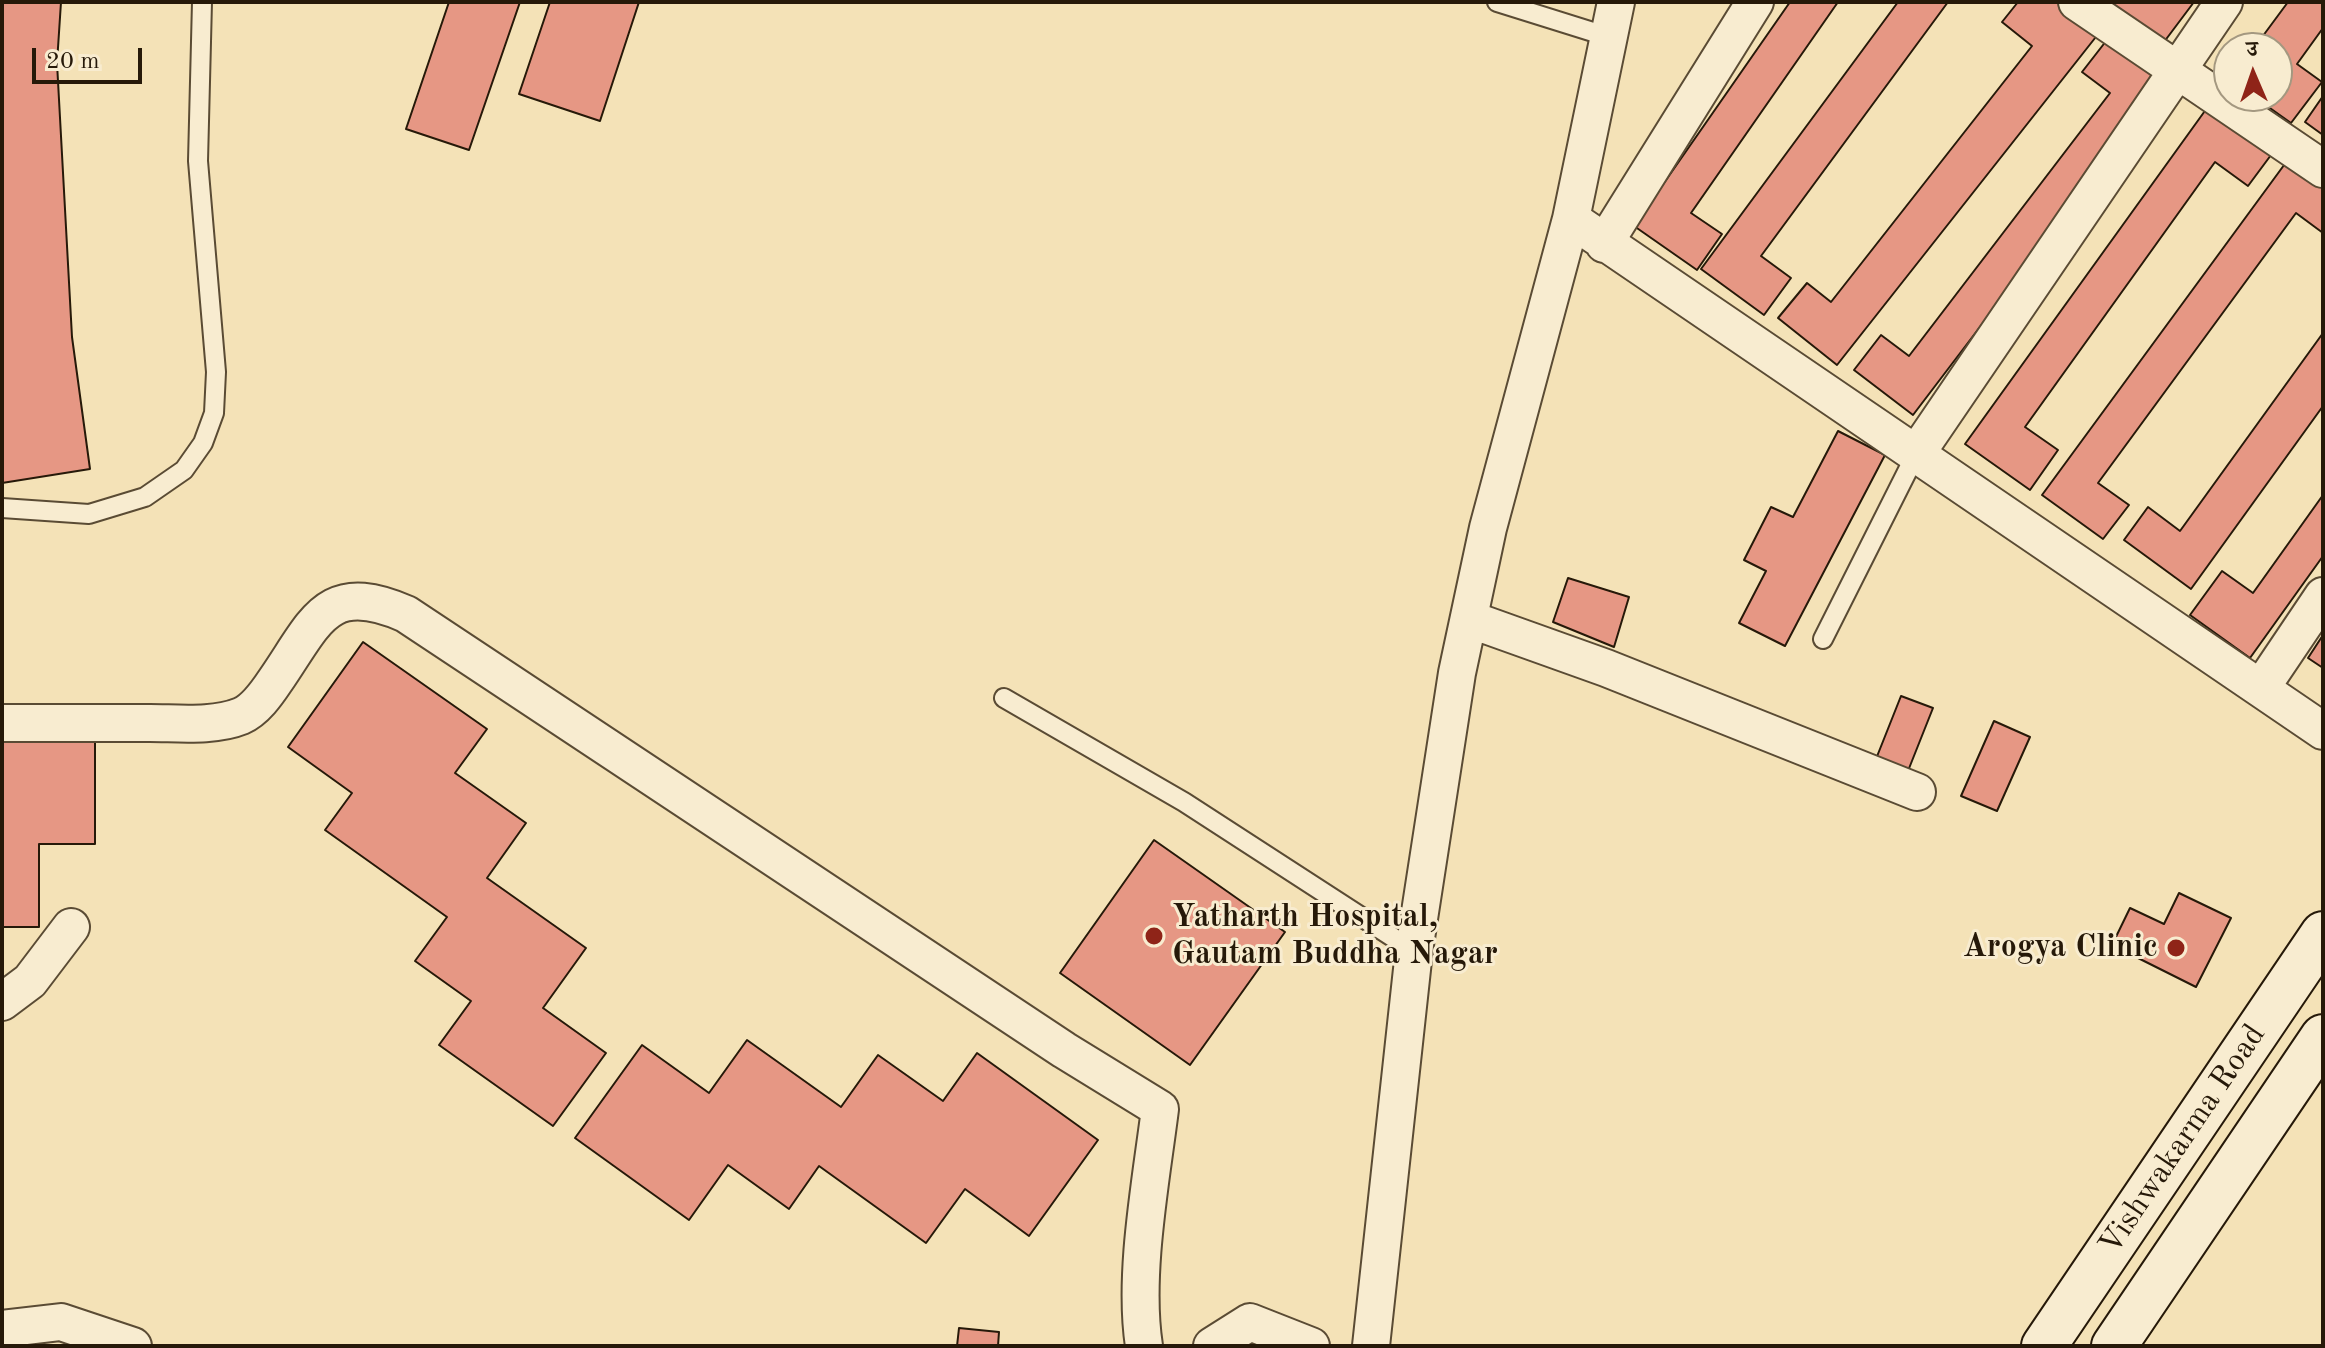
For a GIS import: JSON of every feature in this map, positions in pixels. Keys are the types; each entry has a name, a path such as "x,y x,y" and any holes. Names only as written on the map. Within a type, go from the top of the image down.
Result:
{"main road":[{"name":"Vishwakarma Road","path":"2044,1346 2323,934"},
{"name":"Vishwakarma Road","path":"2114,1346 2323,1037"}],"street":[{"path":"1371,1346 1414,951 1469,619 1488,528 1571,219 1616,2"},
{"path":"1604,244 1755,2"},
{"path":"2077,2 2323,169"},
{"path":"1916,454 2224,2"},
{"path":"1571,219 2323,731"},
{"path":"2261,688 2323,596"},
{"path":"2,723 203,723 242,716 265,696 316,622 334,605 353,599 379,603 406,614 1064,1050 1160,1109 1149,1196 1140,1319 1144,1346"},
{"path":"1469,619 1606,668 1917,792"},
{"path":"2,1002 30,981 71,927"},
{"path":"2,1329 61,1322 133,1346"},
{"path":"1212,1346 1250,1322 1311,1346"}],"lane":[{"path":"2,508 89,514 145,497 184,470 203,443 214,413 216,372 198,161 202,2"},
{"path":"1497,2 1609,37"},
{"path":"1823,639 1916,454"},
{"path":"1004,698 1184,802 1414,951"}],"building":[{"path":"2,2 61,2 57,63 72,337 90,469 2,483"},
{"path":"449,2 520,2 469,150 406,129"},
{"path":"550,2 639,2 600,121 519,94"},
{"path":"1790,2 1838,2 1691,213 1722,234 1697,270 1634,226"},
{"path":"1898,2 1948,2 1761,256 1791,278 1764,315 1701,269"},
{"path":"2018,2 2059,2 2099,33 1837,365 1778,318 1807,283 1831,302 2032,46 2002,22"},
{"path":"2110,2 2194,2 2164,42"},
{"path":"2288,2 2323,2 2323,28 2297,64 2322,82 2291,123 2276,112 2293,112 2293,32 2266,32"},
{"path":"2110,36 2168,80 1913,415 1854,370 1881,335 1909,356 2110,93 2082,72"},
{"path":"2323,96 2323,135 2305,122"},
{"path":"2207,108 2271,155 2248,186 2215,162 2025,427 2058,450 2030,490 1965,444"},
{"path":"2287,161 2323,187 2323,233 2296,213 2098,483 2129,505 2103,539 2042,495"},
{"path":"2323,333 2323,406 2191,589 2124,540 2148,507 2180,531"},
{"path":"1838,431 1885,455 1785,646 1739,623 1766,571 1744,560 1771,507 1793,517"},
{"path":"2323,495 2323,556 2250,658 2190,615 2222,571 2253,593"},
{"path":"1568,578 1629,597 1614,647 1553,622"},
{"path":"2323,635 2323,668 2308,658"},
{"path":"363,642 487,729 455,773 526,823 487,878 586,948 543,1008 606,1053 553,1126 439,1045 471,1001 415,961 447,917 325,830 352,793 288,747"},
{"path":"1901,696 1933,708 1904,781 1872,769"},
{"path":"1994,721 2030,737 1997,811 1961,796"},
{"path":"2,732 95,732 95,844 39,844 39,927 2,927"},
{"path":"1154,840 1285,932 1190,1065 1060,973"},
{"path":"2179,893 2231,918 2196,987 2112,945 2130,908 2164,924"},
{"path":"747,1040 841,1107 878,1055 943,1101 977,1053 1098,1140 1029,1236 965,1189 926,1243 819,1166 789,1209 728,1165 689,1220 575,1138 642,1045 709,1093"},
{"path":"959,1328 999,1332 998,1346 957,1346"}],"place":[{"name":"Yatharth Hospital, Gautam Buddha Nagar","path":"1154,936"},
{"name":"Arogya Clinic","path":"2176,948"}]}
